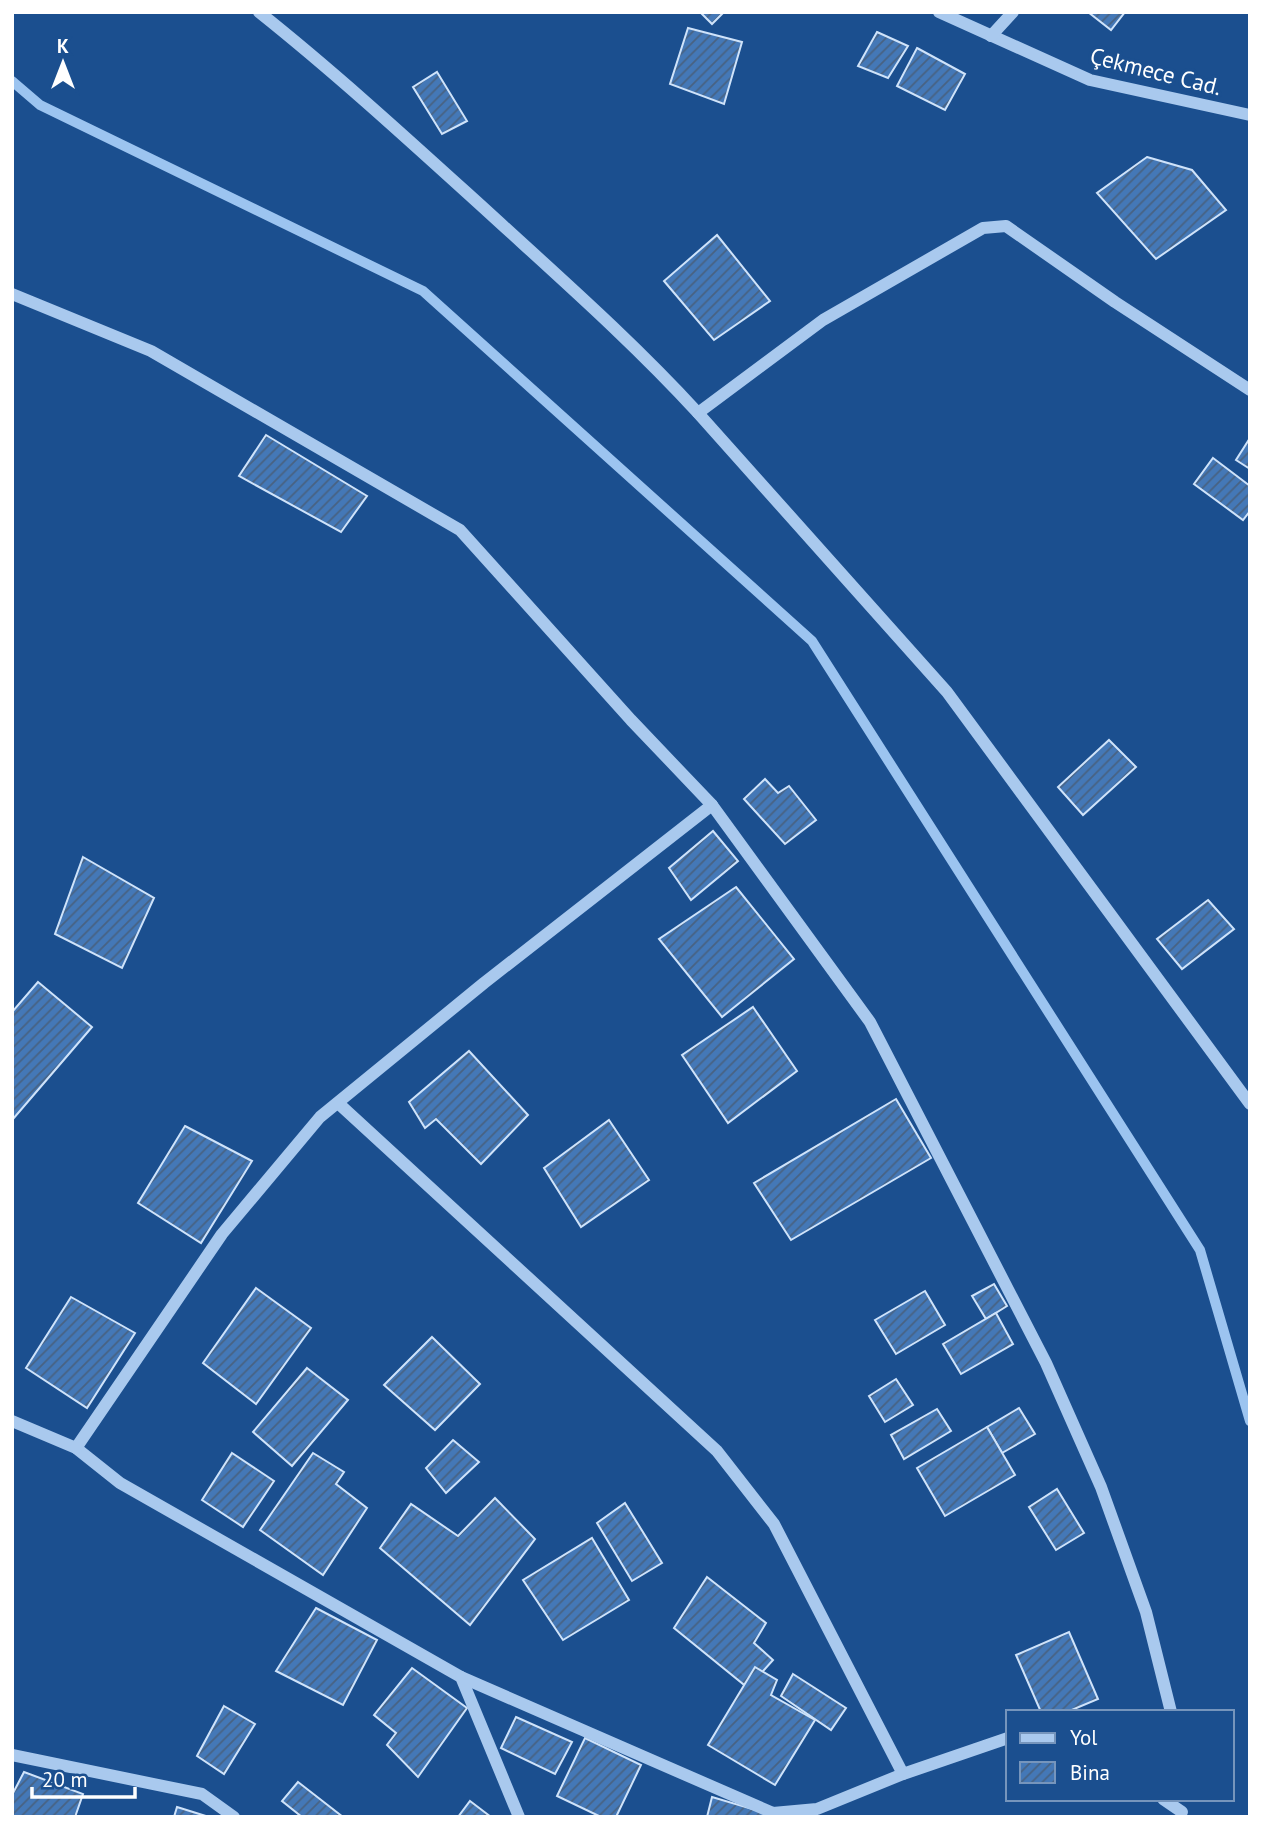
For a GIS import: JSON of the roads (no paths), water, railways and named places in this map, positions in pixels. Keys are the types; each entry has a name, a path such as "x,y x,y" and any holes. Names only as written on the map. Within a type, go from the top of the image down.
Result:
{"street":[{"path":"259,12 328,67 594,308 698,413 947,692 1250,1104"},
{"name":"Çekmece Cad.","path":"939,12 1090,80 1250,115"},
{"path":"991,36 1013,12"},
{"path":"698,413 823,320 983,228 1006,226 1115,302 1250,390"},
{"path":"12,294 151,351 460,530 712,806 870,1022 1046,1363 1101,1487 1146,1612 1170,1710"},
{"path":"76,1448 222,1234 320,1117 484,984 712,806"},
{"path":"338,1103 718,1451 774,1524 903,1774"},
{"path":"12,1421 76,1448 120,1483 461,1677 773,1813 817,1809 903,1774 1006,1739"},
{"path":"461,1677 519,1817"},
{"path":"12,1755 202,1794 234,1817"}],"waterway":[{"path":"12,81 40,105 423,291 812,641 1200,1250 1250,1421"}]}
